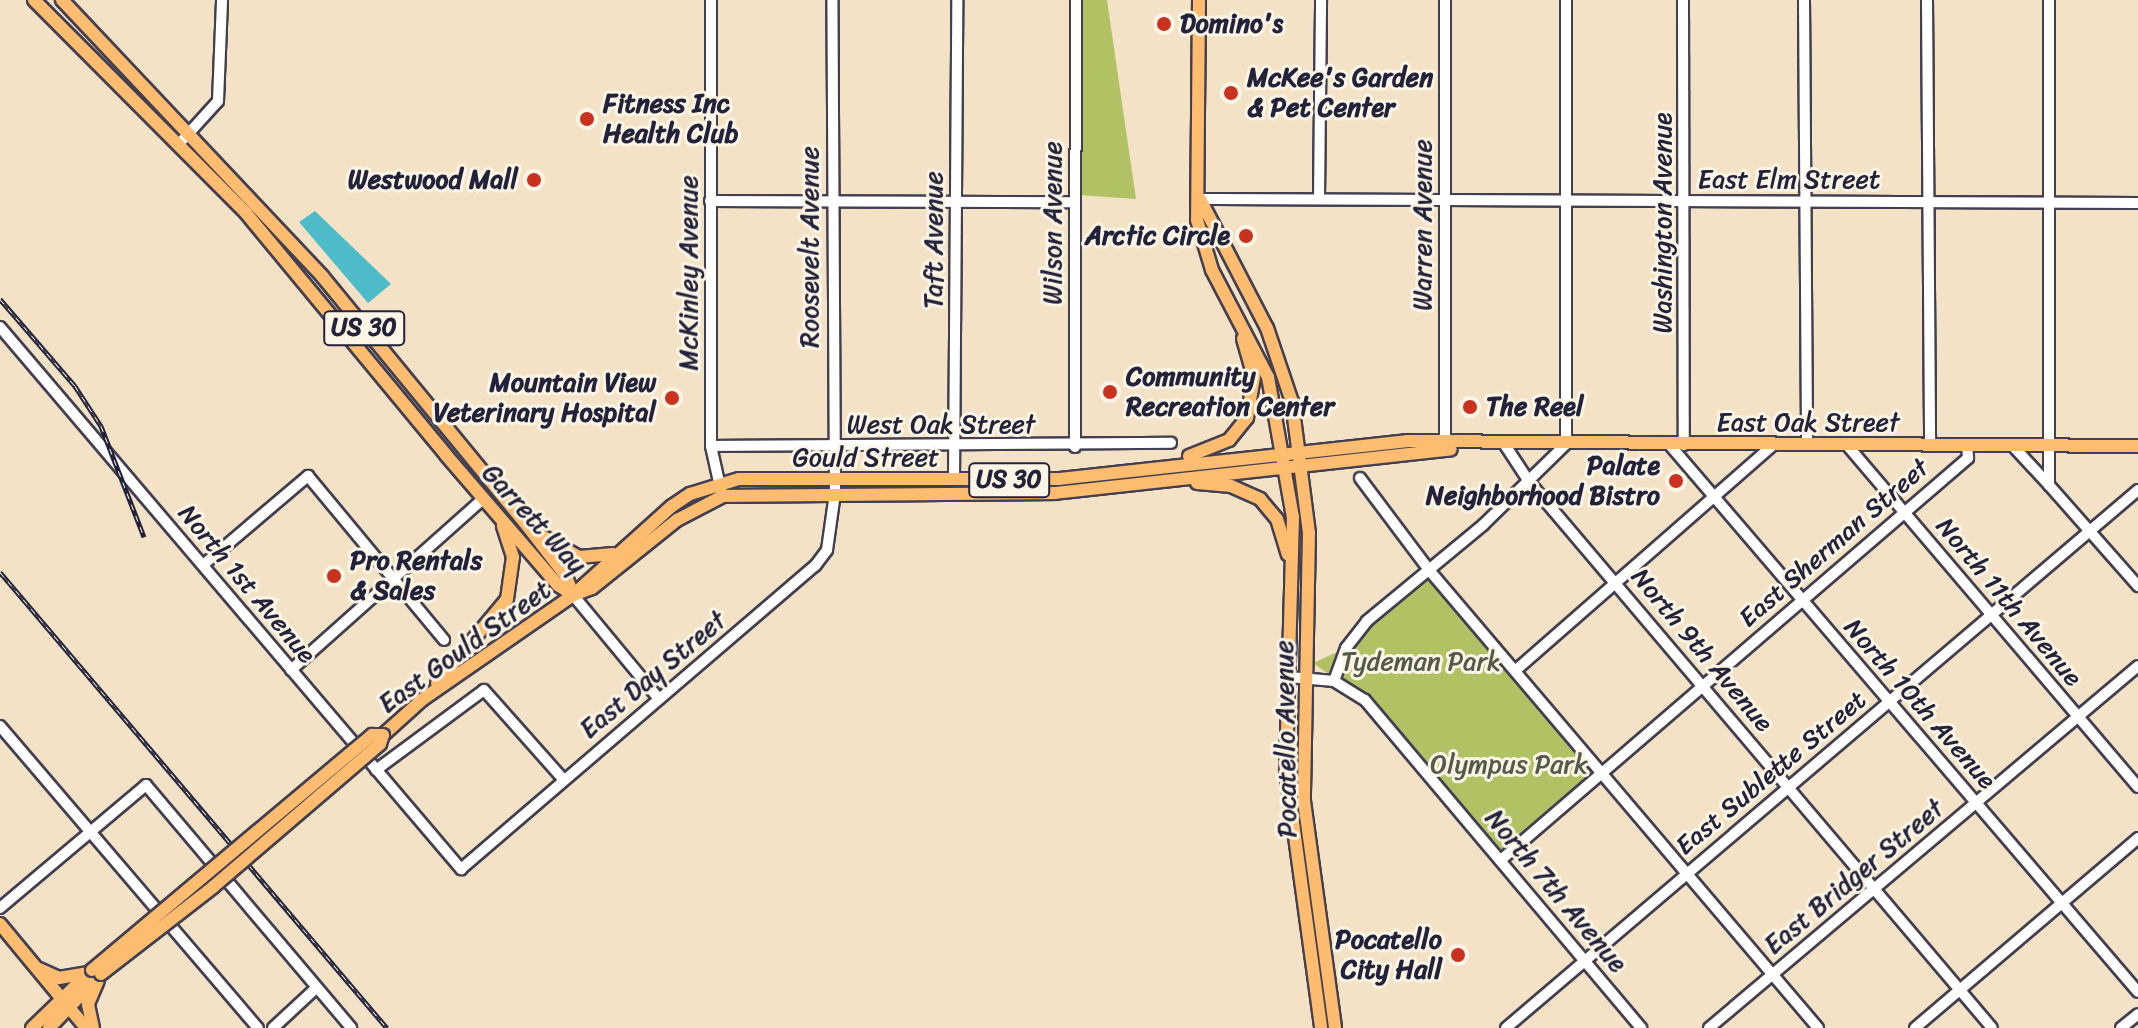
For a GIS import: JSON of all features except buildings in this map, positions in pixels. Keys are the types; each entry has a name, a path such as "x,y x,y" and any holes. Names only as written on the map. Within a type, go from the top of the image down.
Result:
{"main road":[{"name":"Garrett Way","path":"34,0 246,213 483,499 558,585 573,595"},
{"name":"Garrett Way","path":"62,0 322,276 529,528 566,576 573,595"},
{"path":"1132,470 1207,451 1242,426 1253,398 1254,377 1236,316 1205,253 1197,220 1200,199 1199,0"},
{"name":"Pocatello Avenue","path":"1200,199 1277,351 1299,449 1309,533 1303,678 1304,801 1335,1028"},
{"name":"Pocatello Avenue","path":"1236,316 1268,377 1287,466 1294,576 1286,771 1321,1028"},
{"name":"East Oak Street","path":"1299,449 1566,444 2138,446"},
{"name":"East Oak Street","path":"1301,464 1445,446"},
{"name":"Gould Street","path":"721,490 835,479 1059,479 1299,449"},
{"name":"Gould Street","path":"721,490 1035,494 1301,464"},
{"name":"US 30","path":"1159,482 1231,486 1260,499 1282,528 1294,576"},
{"name":"East Gould Street","path":"63,1003 97,972 380,744 383,735 423,699 573,595 616,554 690,494 721,490"},
{"name":"East Gould Street","path":"573,595 592,588 721,490"},
{"path":"423,699 487,625 512,587 513,557 501,519"},
{"name":"US 30","path":"529,528 579,557 616,554"},
{"path":"0,924 86,1028"},
{"path":"33,966 59,978 97,972 88,1004 93,1028"},
{"path":"32,1028 63,1003"},
{"path":"49,1028 63,1003"}],"street":[{"path":"179,144 218,101 222,0"},
{"name":"McKinley Avenue","path":"711,0 711,446 721,490"},
{"name":"Roosevelt Avenue","path":"832,0 831,446 835,493"},
{"name":"Taft Avenue","path":"954,480 957,0"},
{"name":"Wilson Avenue","path":"1075,447 1076,0"},
{"path":"1319,198 1321,0"},
{"name":"Warren Avenue","path":"1445,0 1445,446"},
{"path":"1334,681 1354,634 1530,483 1566,444 1566,0"},
{"name":"Washington Avenue","path":"1683,0 1684,445"},
{"path":"1804,0 1807,445"},
{"path":"1927,0 1930,445"},
{"path":"2049,0 2049,485"},
{"name":"East Elm Street","path":"1200,199 2138,203"},
{"path":"710,201 1075,202"},
{"name":"North 1st Avenue","path":"0,327 461,869"},
{"name":"West Oak Street","path":"711,446 1075,447 1171,443"},
{"name":"North 10th Avenue","path":"1669,444 2138,992"},
{"name":"North 9th Avenue","path":"1505,445 1530,483 1992,1028"},
{"path":"1516,670 1773,445"},
{"name":"North 11th Avenue","path":"1847,445 2138,787"},
{"name":"East Sherman Street","path":"1502,859 1968,458 1967,445"},
{"path":"2012,445 2138,586"},
{"path":"203,565 308,476 444,640"},
{"path":"1360,478 1429,570 1603,771 1818,1028"},
{"name":"East Sublette Street","path":"1506,1028 2138,490"},
{"name":"East Day Street","path":"461,869 815,566 827,550 835,493"},
{"path":"291,670 483,499"},
{"path":"573,595 659,699"},
{"name":"East Bridger Street","path":"1709,1028 2138,666"},
{"name":"North 7th Avenue","path":"1289,677 1334,681 1365,700 1502,859 1641,1028"},
{"path":"376,770 484,690 564,780"},
{"path":"2,732 92,832 258,1028"},
{"path":"0,908 146,785 351,1028"},
{"path":"1915,1028 2138,838"},
{"path":"273,1028 316,988"},
{"path":"2121,1028 2138,1014"}],"green space":[{"path":"1082,0 1107,0 1136,199 1079,195"},
{"path":"1429,570 1603,771 1502,859 1365,700 1313,663 1346,648 1354,634"}],"water":[{"path":"315,211 391,284 368,303 299,222"}],"railway":[{"path":"0,299 75,386 101,426 144,537"},
{"path":"0,572 387,1028"}],"place":[{"name":"Domino's","path":"1164,24"},
{"name":"McKee's Garden & Pet Center","path":"1231,93"},
{"name":"Fitness Inc Health Club","path":"587,119"},
{"name":"Westwood Mall","path":"534,180"},
{"name":"Arctic Circle","path":"1246,236"},
{"name":"Community Recreation Center","path":"1110,392"},
{"name":"Mountain View Veterinary Hospital","path":"672,398"},
{"name":"The Reel","path":"1470,407"},
{"name":"Palate Neighborhood Bistro","path":"1676,481"},
{"name":"Pro Rentals & Sales","path":"334,576"},
{"name":"Pocatello City Hall","path":"1458,955"}],"park label":[{"name":"Tydeman Park","path":"1421,662"},
{"name":"Olympus Park","path":"1509,765"}]}
